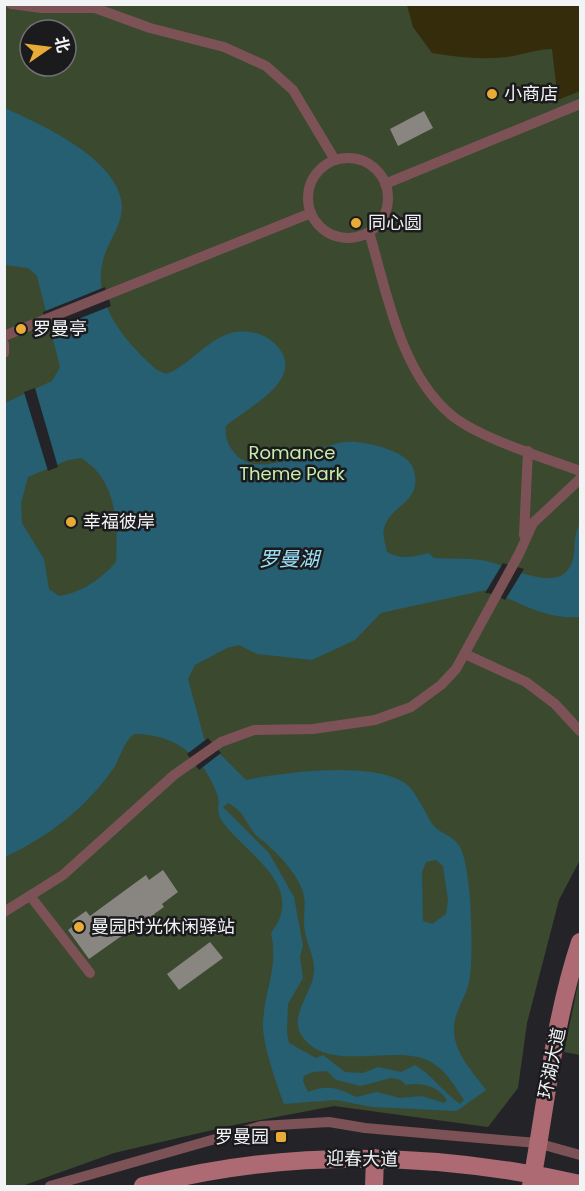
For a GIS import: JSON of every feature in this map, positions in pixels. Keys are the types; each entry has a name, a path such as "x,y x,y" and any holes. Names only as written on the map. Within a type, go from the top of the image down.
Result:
{"main road":[{"name":"环湖大道","path":"532,1180 537,1143 572,967 580,942"},
{"name":"迎春大道","path":"143,1186 172,1179 297,1159 375,1158 464,1163 532,1180 580,1184"},
{"path":"374,1186 375,1158"}],"lane":[{"path":"11,4 42,8 95,8 150,28 224,47 266,66 293,90 318,128 335,160"},
{"path":"386,184 580,104"},
{"path":"358,159 370,164 379,172 386,184 388,197 386,211 379,223 369,232 357,237 343,237 330,233 319,225 311,213 308,201 314,176 335,160 358,159"},
{"path":"4,336 311,213"},
{"path":"369,232 407,352 431,395 452,416 490,436 580,471"},
{"path":"4,344 4,354"},
{"path":"524,543 528,451"},
{"path":"4,912 63,875 174,775 221,742 254,730 314,729 375,720 411,706 441,685 456,669 465,654 519,554 533,523 580,479"},
{"path":"465,654 526,682 555,704 580,731"},
{"path":"31,897 90,973"},
{"path":"50,1186 261,1126 329,1122 364,1128 537,1143 580,1155"}],"green space":[{"name":"Romance Theme Park","path":"5,5 580,5 580,860 559,900 527,1023 518,1088 488,1127 334,1106 234,1125 114,1153 22,1186 5,1186"},
{"path":"580,974 580,1055 564,1052"}],"sand":[{"path":"407,5 580,5 580,91 558,100 552,49 488,58 432,53 413,27"}],"water":[{"name":"罗曼湖","path":"5,108 73,143 104,169 115,183 122,207 118,226 106,251 101,269 101,286 105,302 121,332 157,370 166,374 173,371 210,344 235,332 245,331 265,336 283,355 285,367 281,379 261,400 226,426 229,445 243,460 256,464 270,464 344,442 372,445 402,456 413,468 414,489 387,521 384,538 387,552 403,557 429,553 434,558 481,560 537,577 558,577 566,572 573,561 576,535 580,524 580,617 563,617 545,613 486,590 381,613 355,640 312,660 257,654 239,645 227,648 195,665 188,679 204,738 246,780 327,770 371,772 390,776 409,787 433,825 454,839 460,847 467,874 471,914 471,971 469,983 457,1013 454,1031 461,1055 486,1090 457,1111 372,1107 336,1100 284,1104 263,1032 273,957 271,933 280,916 282,901 278,886 259,860 224,824 218,812 217,794 204,769 195,758 175,743 149,735 134,734 126,743 111,772 88,799 50,831 5,857 5,403 52,381 60,367 37,276 28,268 5,265","holes":["81,458 93,467 108,490 115,518 116,562 90,584 75,592 59,596 49,589 44,559 22,523 21,503 28,477 68,460","228,803 240,813 254,833 290,868 303,892 304,927 314,972 313,980 299,1012 298,1028 302,1036 314,1047 328,1054 400,1055 431,1062 441,1069 454,1084 464,1100 460,1104 415,1065 401,1072 378,1067 363,1073 345,1072 323,1055 316,1058 289,1043 288,1004 303,978 300,957 303,945 294,897 269,853 223,807","436,860 443,866 448,900 446,914 432,924 423,921 422,872 426,862","327,1071 336,1080 361,1086 391,1078 401,1080 406,1085 417,1084 434,1088 447,1100 444,1103 422,1096 400,1098 377,1092 356,1097 339,1089 327,1088 308,1092 303,1081 304,1076 313,1072"]}],"pier":[{"path":"105,287 111,306 48,331 43,312"},
{"path":"35,388 58,467 48,471 24,392"},
{"path":"503,563 524,569 505,600 494,594 485,593"},
{"path":"208,738 221,753 199,770 187,754"}],"building":[{"path":"424,111 433,128 398,146 390,129"},
{"path":"163,870 178,892 162,904 164,907 154,914 159,921 153,926 147,918 89,959 68,930 75,925 72,921 86,911 90,916 146,875 149,880"},
{"path":"210,942 223,958 179,990 167,974"}],"place":[{"name":"小商店","path":"492,94"},
{"name":"同心圆","path":"356,223"},
{"name":"罗曼亭","path":"21,329"},
{"name":"幸福彼岸","path":"71,522"},
{"name":"曼园时光休闲驿站","path":"79,927"},
{"name":"罗曼园","path":"281,1137"}]}
